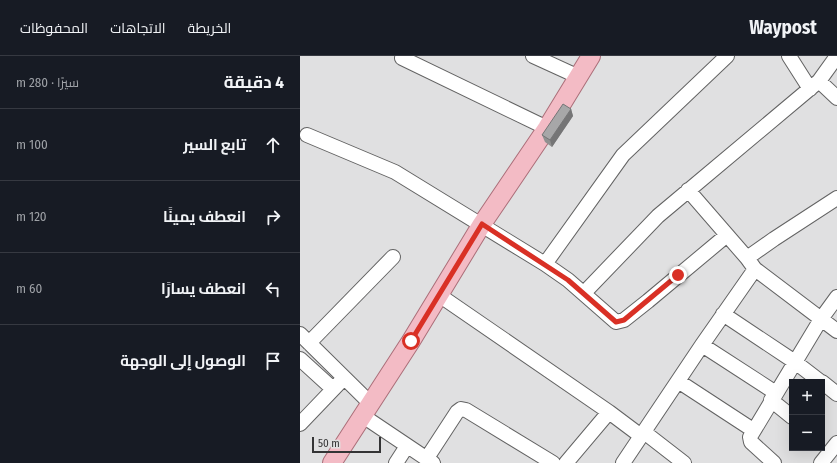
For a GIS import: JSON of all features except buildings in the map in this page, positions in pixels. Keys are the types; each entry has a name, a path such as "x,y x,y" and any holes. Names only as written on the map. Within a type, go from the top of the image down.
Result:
{"main road":[{"path":"332,463 367,410 482,224 547,128 591,56"}],"street":[{"path":"533,56 579,77"},
{"path":"545,264 623,155 727,56"},
{"path":"789,56 814,85 837,98"},
{"path":"584,294 658,216 814,85 837,56"},
{"path":"401,57 547,128"},
{"path":"307,135 395,172 482,224 568,280 613,321 616,322 624,320 727,235"},
{"path":"688,190 751,263 837,331"},
{"path":"623,463 723,314 751,263 774,239 837,198"},
{"path":"393,257 305,339 344,378 367,410 407,446 430,461 457,412 462,409 553,463"},
{"path":"439,295 684,463"},
{"path":"774,463 750,440 750,437 821,319 837,297"},
{"path":"723,314 818,379"},
{"path":"702,345 773,397 790,415"},
{"path":"303,367 333,389"},
{"path":"300,424 344,378"},
{"path":"678,381 753,430"},
{"path":"825,384 837,394"},
{"path":"566,463 609,412"},
{"path":"396,463 407,446"},
{"path":"821,463 832,447"}],"route":[{"path":"411,341 482,224 568,280 613,321 616,322 624,320 678,275"}]}
